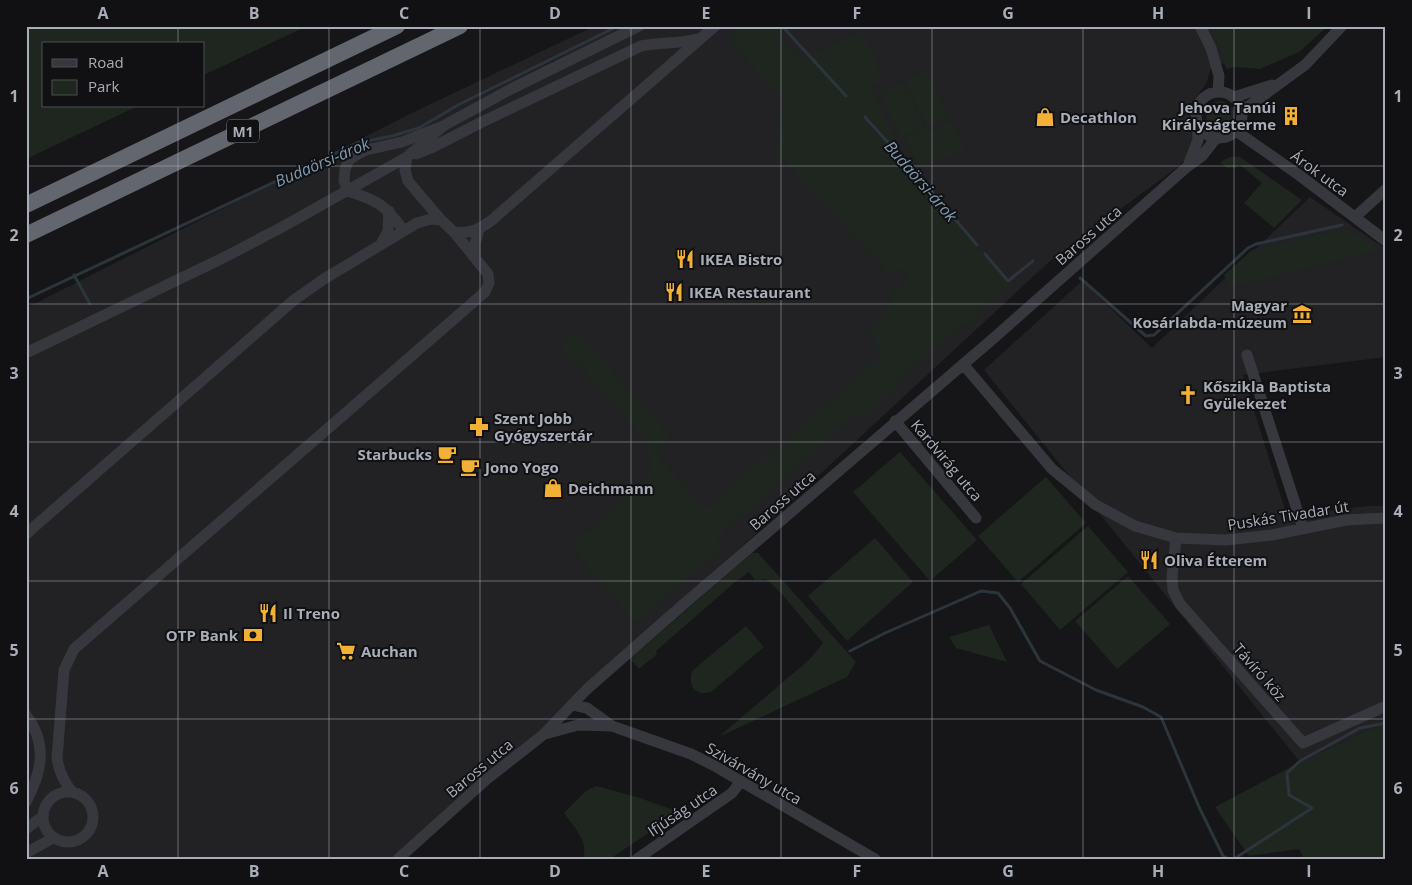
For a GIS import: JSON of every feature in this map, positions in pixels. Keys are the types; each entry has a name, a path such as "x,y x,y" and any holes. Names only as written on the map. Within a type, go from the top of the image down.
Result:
{"highway":[{"name":"M1","path":"26,205 397,26"},
{"name":"M1","path":"26,235 460,26"}],"street":[{"path":"404,231 389,211 379,202 348,191 344,181 345,169 350,160 366,150 402,142 443,126 512,89 639,26"},
{"path":"454,232 468,233 479,229 499,214 715,26"},
{"path":"1200,26 1211,48 1220,76 1218,92"},
{"path":"1242,111 1305,65 1342,26"},
{"path":"26,353 235,252 407,157 430,148 641,46 654,43 684,42 700,38"},
{"path":"1234,97 1281,82"},
{"path":"1218,92 1234,97 1240,103 1242,111 1240,125 1236,131 1227,137 1216,138 1207,135 1197,121 1196,111 1202,100 1206,96 1218,92"},
{"name":"Baross utca","path":"1188,166 1198,140 1197,121"},
{"path":"72,792 58,794 52,798 47,803 43,816 45,828 53,838 64,842 77,841 87,834 94,820 91,805 83,797 72,792 63,780 57,758 64,670 74,649 485,292 489,283 488,274 454,232 441,220 408,181 405,170 407,157 443,126"},
{"name":"Árok utca","path":"1236,131 1386,241"},
{"name":"Baross utca","path":"398,859 487,779 543,735 587,689 685,603 963,364 1188,166 1202,156 1216,138"},
{"path":"1355,217 1386,189"},
{"path":"382,244 388,231 389,211"},
{"path":"26,534 308,289 425,220 441,220"},
{"path":"475,257 474,244 479,229"},
{"path":"1247,355 1303,528"},
{"name":"Puskás Tivadar út","path":"963,364 1052,469 1096,505 1135,526 1176,538 1226,540 1272,535 1346,520 1386,518"},
{"name":"Kardvirág utca","path":"895,422 976,518"},
{"name":"Távíró köz","path":"1176,538 1172,577 1173,590 1180,604 1303,743 1386,706"},
{"name":"Szivárvány utca","path":"573,704 586,708 612,726 691,754 875,859"},
{"path":"26,715 36,731 41,752 38,778 26,802"},
{"name":"Szivárvány utca","path":"543,735 578,725 612,726"},
{"name":"Ifjúság utca","path":"636,859 732,793 740,781"},
{"path":"26,829 43,816"},
{"path":"26,853 53,838"}],"shaded area":[{"path":"595,26 1221,26 1234,62 1212,65 1206,84 1192,103 1189,111 1190,123 1194,133 1193,143 1185,160 1050,261 748,541 583,685 541,732 394,859 26,859 26,308 416,111"},
{"path":"1310,197 1386,249 1386,357 1243,375 1287,516 1367,506 1386,506 1386,725 1383,723 1300,762 984,370 1082,281 1152,348"}],"green space":[{"path":"26,26 307,26 205,75 205,42 42,42 42,108 134,108 26,159"},
{"path":"744,26 771,26 802,60 861,31 885,80 870,88 908,166 1010,286 896,382 895,391 865,417 856,415 724,531 717,542 722,549 636,623 571,546 641,485 650,469 650,455 642,437 580,365 563,351 560,345 577,331 670,437 654,452 706,509 886,353 867,331 888,307 894,289 900,289 901,284 909,277 901,268 891,277 775,151 780,146 783,100 729,40"},
{"path":"1210,26 1328,26 1299,52 1260,69 1235,67 1226,69 1220,48"},
{"path":"927,71 949,116 927,126 905,82"},
{"path":"903,82 924,126 901,137 880,93"},
{"path":"1220,101 1230,105 1234,115 1230,125 1220,129 1210,125 1206,115 1210,105"},
{"path":"951,121 965,150 940,161 938,158 919,167 904,137 923,128 926,133"},
{"path":"1230,157 1240,157 1302,200 1274,228 1244,203 1262,183 1239,164 1234,169 1232,167 1229,169 1220,162"},
{"path":"1347,229 1381,250 1229,287 1224,275 1252,250"},
{"path":"900,452 977,540 930,581 853,492"},
{"path":"1046,477 1086,523 1018,582 978,536"},
{"path":"1088,526 1128,572 1060,630 1021,584"},
{"path":"875,538 913,582 847,641 808,596"},
{"path":"752,553 758,553 856,662 847,677 723,735 810,659 823,643 780,592 766,579 755,580 749,572 656,651 657,654 639,669 630,659"},
{"path":"1128,576 1170,624 1117,669 1075,621"},
{"path":"989,625 1007,662 956,648 949,637"},
{"path":"746,626 764,647 711,692 700,693 696,691 691,681 692,671"},
{"path":"1383,723 1386,725 1386,859 1304,859 1299,849 1249,856 1215,807 1300,762"},
{"path":"596,786 637,797 679,812 610,859 583,859 584,846 582,840 564,813 586,791"}],"waterway":[{"name":"Budaörsi-árok","path":"26,299 357,143 419,128 458,105 618,26"},
{"name":"Budaörsi-árok","path":"782,26 846,96"},
{"name":"Budaörsi-árok","path":"865,117 977,245"},
{"name":"Budaörsi-árok","path":"1080,278 1146,336 1154,335 1248,248 1256,244 1342,225"},
{"name":"Budaörsi-árok","path":"985,254 1008,281 1033,261"},
{"path":"74,275 90,304"},
{"path":"850,651 885,633 981,591 998,593 1010,608 1040,661 1096,690 1143,707 1161,717 1199,807 1223,856 1229,859"},
{"path":"1234,859 1312,808 1289,795 1287,773 1300,761 1360,728 1386,723"}],"place":[{"name":"Jehova Tanúi Királyságterme","path":"1291,116"},
{"name":"Decathlon","path":"1045,117"},
{"name":"IKEA Bistro","path":"685,259"},
{"name":"IKEA Restaurant","path":"674,292"},
{"name":"Magyar Kosárlabda-múzeum","path":"1302,314"},
{"name":"Kőszikla Baptista Gyülekezet","path":"1188,395"},
{"name":"Szent Jobb Gyógyszertár","path":"479,427"},
{"name":"Starbucks","path":"447,454"},
{"name":"Jono Yogo","path":"470,467"},
{"name":"Deichmann","path":"553,488"},
{"name":"Oliva Étterem","path":"1149,560"},
{"name":"Il Treno","path":"268,613"},
{"name":"OTP Bank","path":"253,635"},
{"name":"Auchan","path":"346,651"}]}
